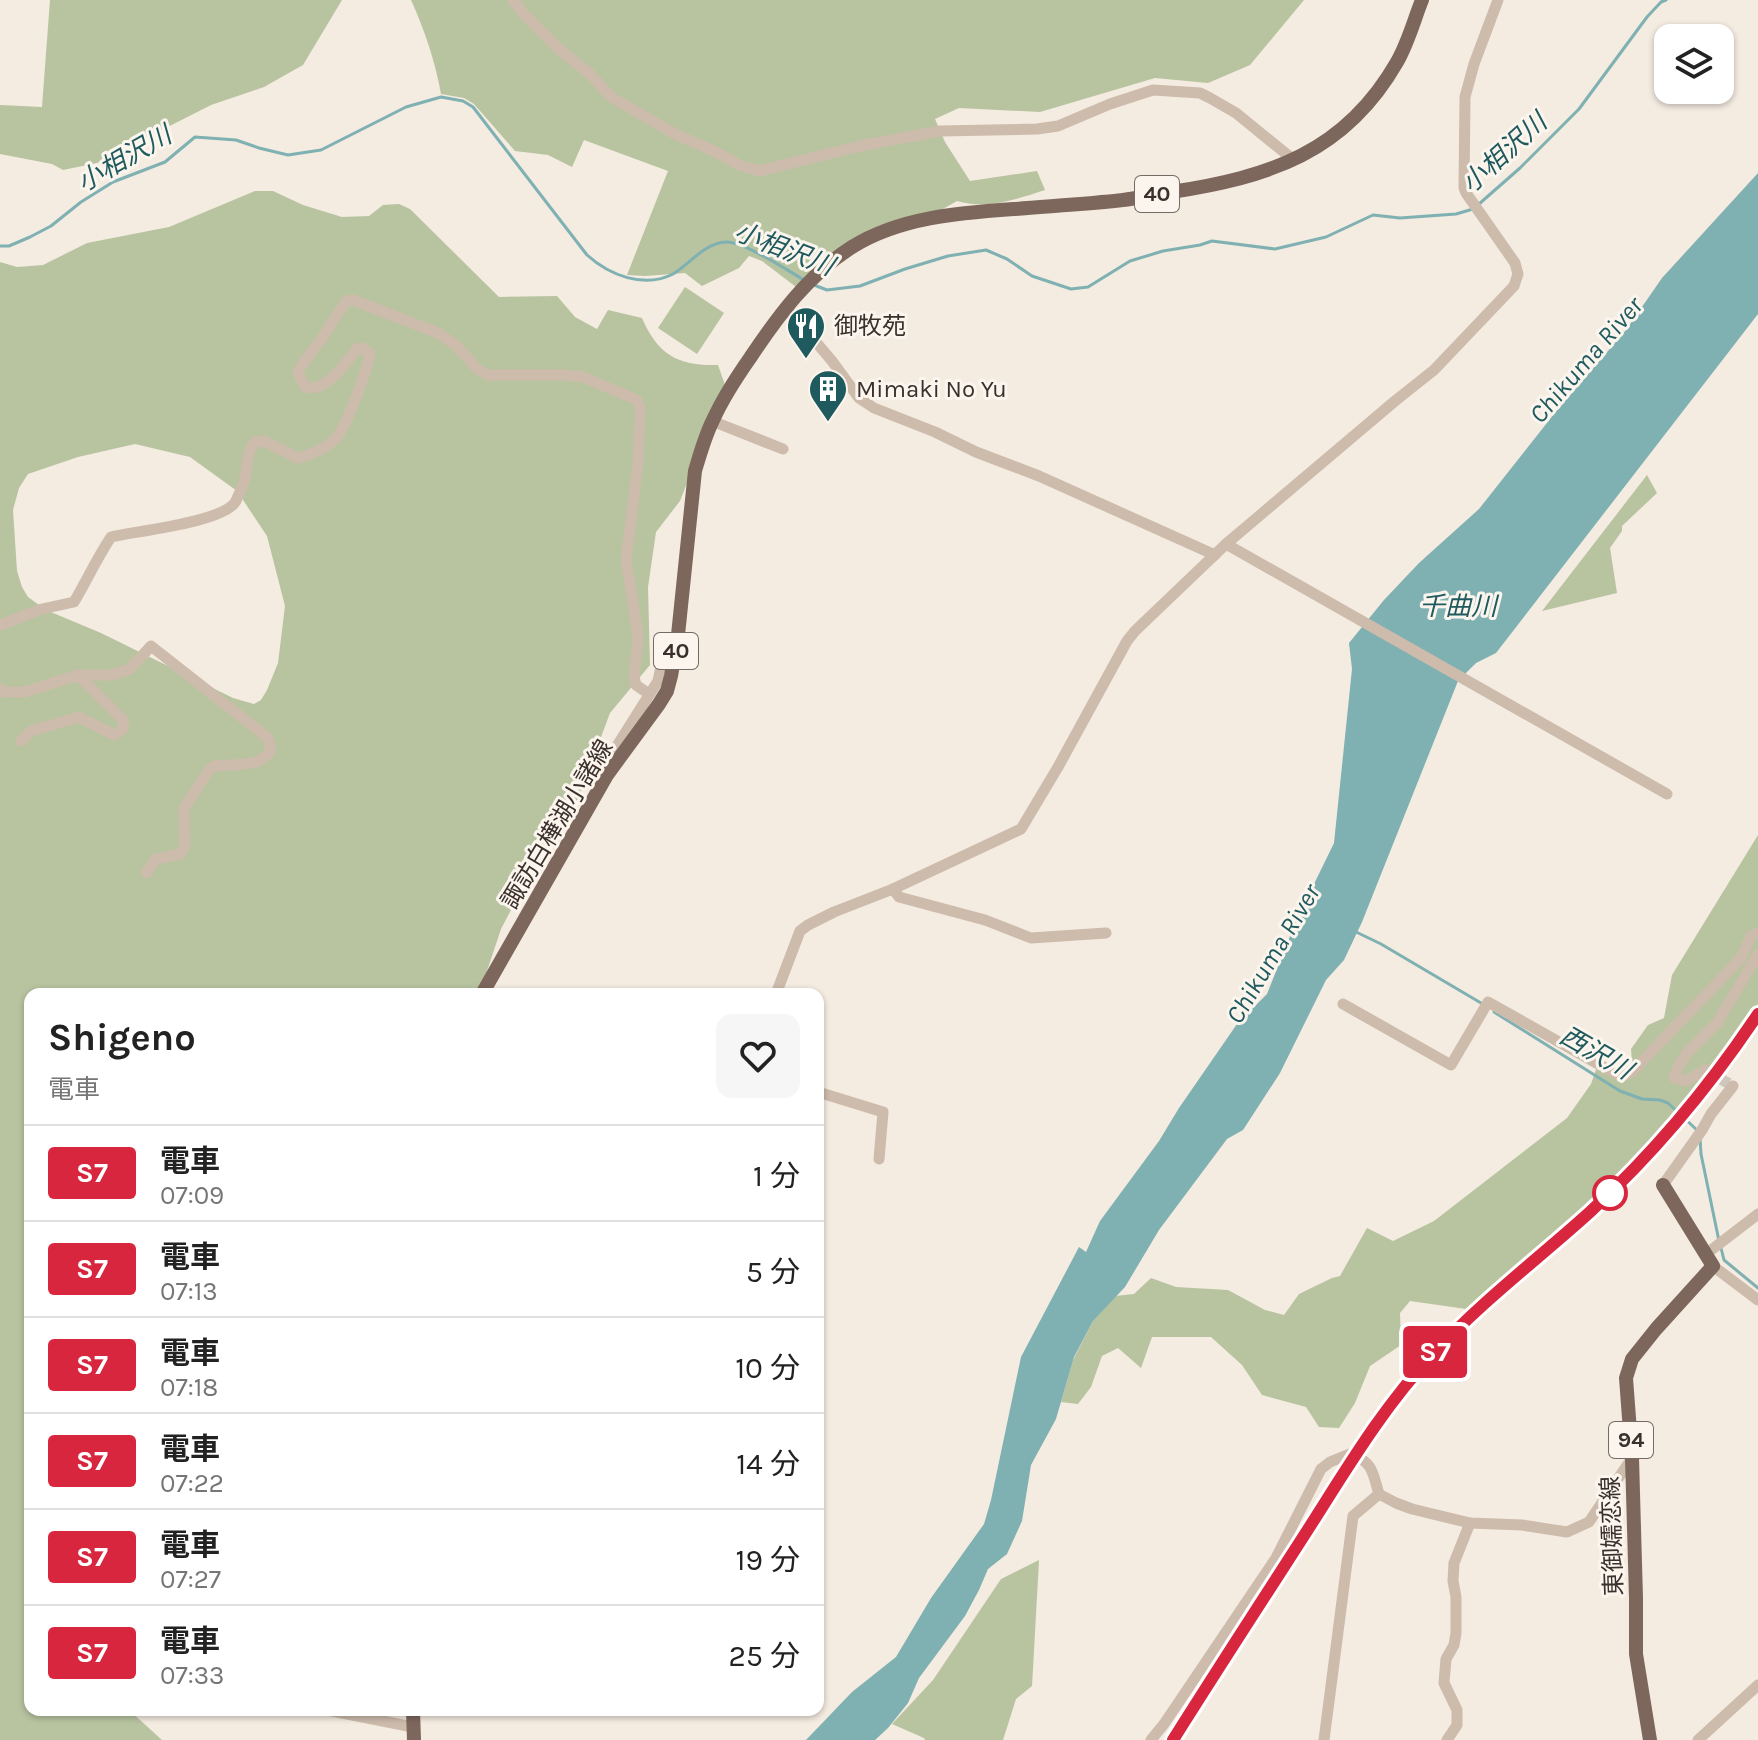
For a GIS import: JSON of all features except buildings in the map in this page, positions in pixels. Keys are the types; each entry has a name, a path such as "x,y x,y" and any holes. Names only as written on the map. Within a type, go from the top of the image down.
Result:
{"main road":[{"name":"諏訪白樺湖小諸線","path":"485,988 607,775 667,691 678,635 695,471 712,421 731,386 784,309 804,287 851,248 868,239 946,214 1096,203 1206,187 1241,180 1292,161 1321,145 1368,103 1403,51 1422,0"},
{"path":"1663,1185 1715,1252"},
{"name":"東御嬬恋線","path":"1650,1740 1636,1654 1632,1458 1626,1378 1632,1359 1715,1252"}],"street":[{"path":"513,0 559,49 591,75 611,97 675,134 739,165 759,171 930,132 1058,126 1153,90 1200,93 1210,98 1236,113 1292,161"},
{"path":"778,988 800,931 808,925 1021,829 1135,631 1226,544 1434,370 1514,286 1518,274 1515,263 1464,188 1465,97 1498,0"},
{"path":"0,625 42,609 74,602 96,558 111,537 201,520 232,506 245,481 249,450 255,442 264,441 298,458 331,443 351,409 370,354 363,348 357,349 324,386 313,389 305,387 298,373 340,309 347,301 353,300 438,333 457,346 477,369 488,375 583,377 637,400 640,408 638,472 626,559 638,636 634,677 636,685 649,694"},
{"path":"784,309 793,315 832,361 859,398 874,408 1039,476 1215,555"},
{"path":"712,421 783,449"},
{"path":"1226,544 1667,794"},
{"path":"607,775 605,765 658,681 665,647 669,640 678,635"},
{"path":"0,689 3,692 25,692 78,675 112,675 130,669 151,646 268,738 271,750 267,758 258,762 214,766 209,770 184,808 185,846 180,854 156,859 146,873"},
{"path":"21,741 31,731 79,717 114,735 123,729 124,721 78,675"},
{"path":"893,889 899,897 985,920 1031,938 1106,933"},
{"path":"1343,1004 1451,1065 1488,1002 1614,1073 1626,1075 1741,958 1751,936 1758,933"},
{"path":"1705,1070 1686,1081 1674,1078 1686,1054 1717,1023 1758,954"},
{"path":"1663,1185 1733,1086"},
{"path":"824,1094 883,1112 879,1159"},
{"path":"1758,1214 1715,1252 1758,1300"},
{"path":"1151,1740 1276,1558 1321,1469 1330,1462 1352,1453 1369,1463 1379,1494 1412,1509 1470,1523 1522,1525 1567,1532 1589,1522 1632,1458"},
{"path":"1324,1740 1353,1516 1379,1494"},
{"path":"1447,1740 1457,1725 1457,1710 1444,1683 1446,1659 1454,1645 1456,1633 1454,1563 1470,1523"},
{"path":"1700,1739 1758,1685"},
{"path":"378,1716 414,1734"}],"green space":[{"path":"50,0 342,0 303,65 264,87 211,105 97,163 63,170 52,164 0,154 0,105 42,107"},
{"path":"411,0 1304,0 1250,65 1208,83 1155,78 1040,112 959,108 935,119 945,142 970,181 1037,171 1045,190 991,204 957,201 941,210 911,218 796,287 762,261 749,256 739,268 702,286 685,273 627,275 668,171 584,140 572,167 548,155 515,151 474,104 464,98 441,94 429,46"},
{"path":"255,191 273,191 303,205 342,217 369,216 383,205 399,204 410,209 499,297 557,296 575,317 597,329 608,310 642,318 655,341 671,356 692,363 718,365 725,385 680,501 656,532 648,587 650,665 610,713 575,807 522,889 501,929 486,974 478,988 24,988 24,1716 136,1716 162,1740 0,1740 0,262 17,267 43,265 87,243 169,227","holes":["135,444 190,457 237,491 267,536 285,606 278,663 267,690 261,700 254,704 233,698 101,633 46,610 28,597 22,587 17,571 13,510 19,488 28,474 78,457"]},
{"path":"685,287 724,313 697,354 658,328"},
{"path":"1647,475 1657,493 1622,526 1610,548 1617,593 1542,611"},
{"path":"1758,835 1758,1004 1733,1042 1670,1125 1634,1164 1473,1310 1410,1301 1400,1313 1401,1345 1370,1366 1355,1403 1339,1428 1319,1427 1306,1407 1262,1395 1242,1365 1211,1337 1152,1337 1141,1368 1118,1348 1102,1356 1091,1387 1078,1404 1061,1402 1073,1360 1093,1321 1115,1296 1134,1294 1151,1278 1176,1287 1228,1290 1265,1310 1284,1315 1299,1294 1340,1276 1367,1228 1393,1241 1434,1221 1567,1118 1591,1084 1597,1067 1626,1079 1632,1063 1631,1049 1648,1025 1664,1018 1672,975"},
{"path":"1039,1560 1032,1686 1016,1699 1003,1740 925,1740 892,1724 933,1680 1001,1579"}],"water":[{"name":"千曲川","path":"1758,173 1758,314 1496,653 1476,663 1458,681 1362,922 1344,960 1326,980 1280,1073 1243,1130 1227,1139 1159,1230 1125,1287 1093,1321 1074,1357 1056,1419 1031,1465 1022,1521 1007,1554 988,1569 965,1616 919,1678 908,1703 888,1728 875,1740 806,1740 852,1692 896,1657 931,1598 984,1524 1021,1357 1079,1247 1086,1252 1100,1221 1159,1141 1237,1024 1267,994 1296,921 1334,843 1352,669 1349,643 1419,563 1479,509 1626,330 1662,278"}],"waterway":[{"name":"小相沢川","path":"1479,204 1579,109 1647,17 1666,0"},
{"name":"小相沢川","path":"0,246 9,246 51,226 113,182 165,162 195,137 236,140 288,155 321,150 406,107 441,97 463,101 473,107 587,255 606,269 639,280 662,278 673,274 711,246 726,242 754,251 804,280"},
{"name":"小相沢川","path":"814,285 827,290 860,286 948,256 986,250 1007,259 1032,276 1071,289 1088,287 1130,261 1212,241 1275,249 1326,237 1373,215 1400,218 1456,214 1473,209"},
{"name":"西沢川","path":"1352,930 1481,1003"},
{"name":"西沢川","path":"1494,1012 1620,1091 1642,1099 1668,1103 1698,1131"},
{"name":"西沢川","path":"1700,1138 1719,1241"},
{"name":"西沢川","path":"1721,1248 1724,1260 1758,1288"}],"tunnel":[{"path":"1705,1070 1733,1086"}],"railway":[{"path":"1173,1740 1353,1459 1415,1374 1470,1316 1590,1212 1659,1142 1701,1093 1758,1014"}],"train":[{"name":"S7","path":"1173,1740 1355,1455 1432,1354 1626,1178 1679,1120 1758,1014"}],"place":[{"name":"御牧苑","path":"806,360"},
{"name":"Mimaki No Yu","path":"828,423"}],"water label":[{"name":"Chikuma River","path":"1586,360"},
{"name":"Chikuma River","path":"1273,954"}]}
